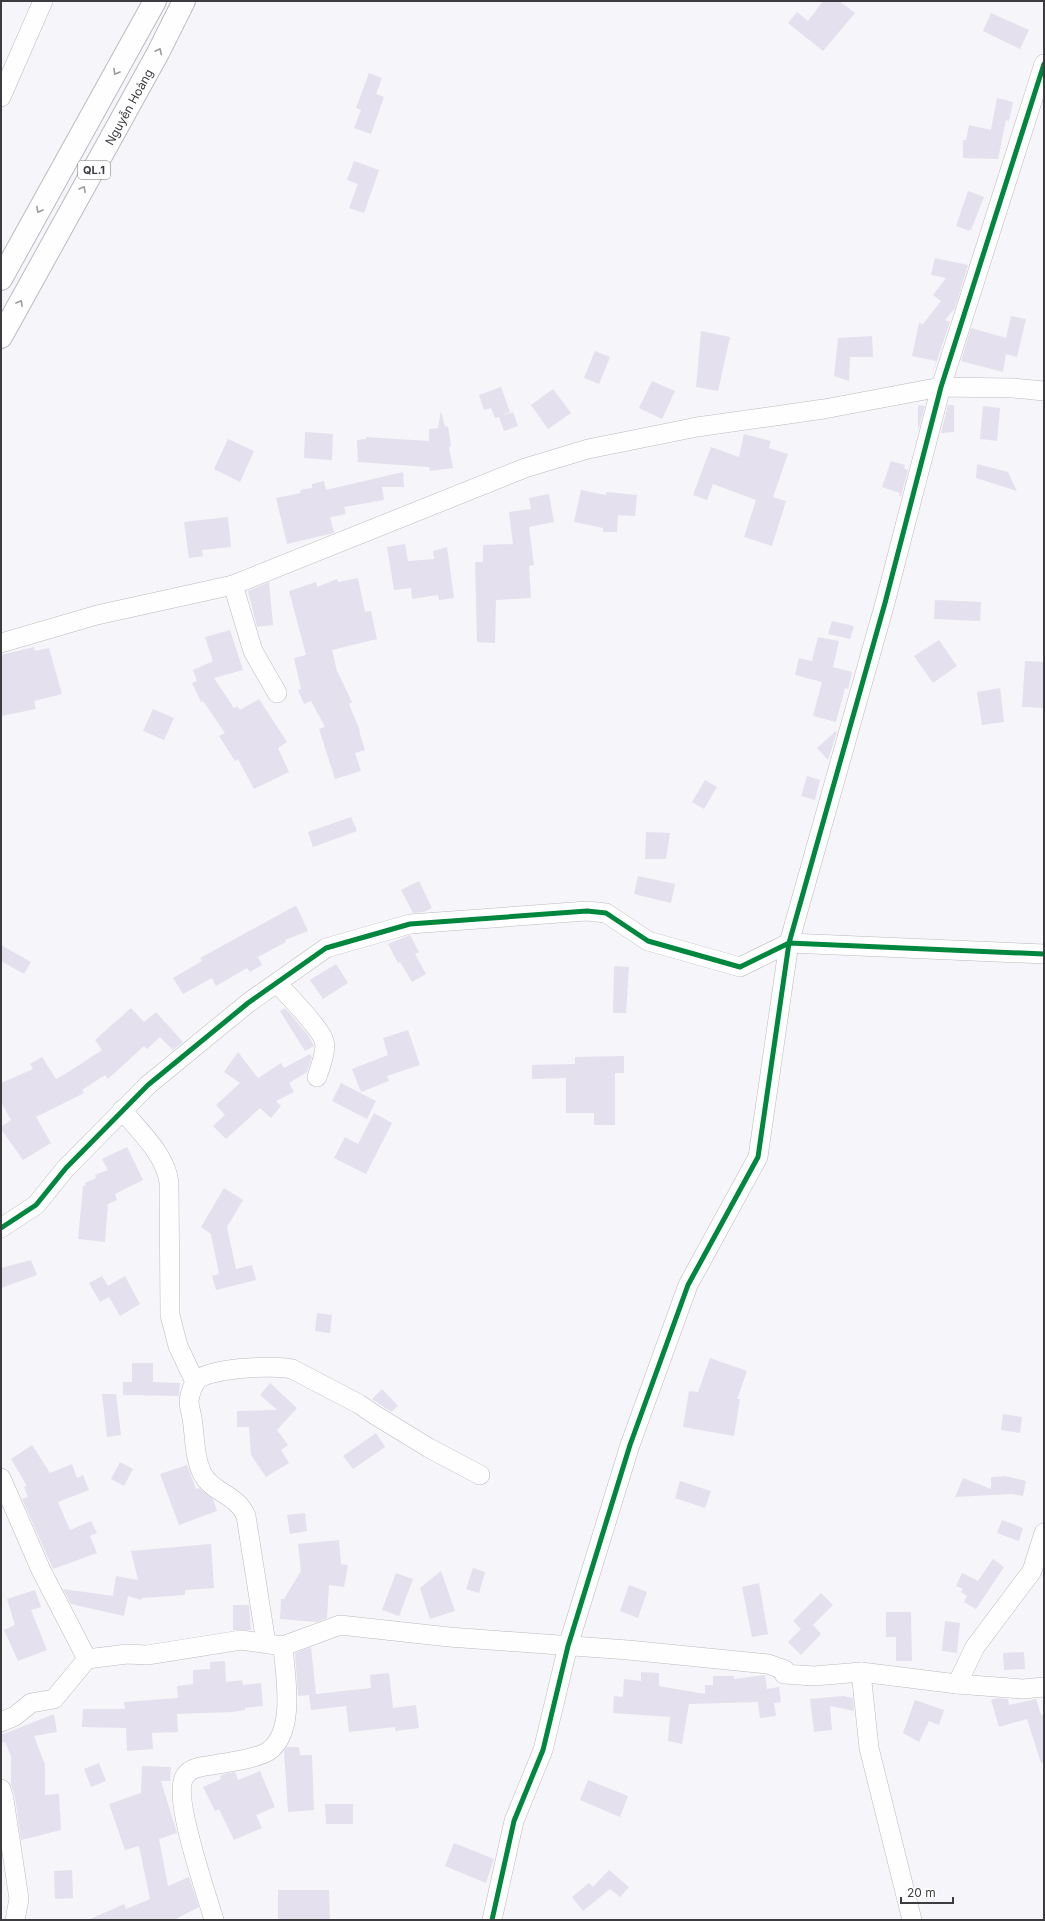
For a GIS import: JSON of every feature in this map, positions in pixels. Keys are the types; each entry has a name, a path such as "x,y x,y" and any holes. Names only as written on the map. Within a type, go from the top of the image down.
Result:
{"highway":[{"name":"QL.1","path":"1,279 155,1"},
{"name":"Nguyễn Hoàng","path":"1,337 158,53 184,1"}],"street":[{"path":"1,97 43,1"},
{"path":"492,1920 514,1820 543,1750 568,1646 630,1445 688,1285 758,1157 789,944 885,603 941,386 1044,64"},
{"path":"1,642 97,615 233,586 526,468 588,449 697,427 824,409 941,386 1013,388 1044,391"},
{"path":"233,586 253,651 277,694"},
{"path":"1,1228 36,1205 66,1168 148,1084 248,1003 326,948 410,924 587,911 606,913 648,941 740,967 789,944 1044,954"},
{"path":"277,983 312,1024 324,1041 323,1057 317,1077"},
{"path":"122,1110 162,1160 167,1170 170,1315 178,1346 195,1382"},
{"path":"214,1920 183,1813 181,1793 184,1777 193,1769 239,1760 269,1751 282,1735 287,1713 274,1645 243,1507 211,1484 204,1476 198,1465 189,1401 195,1382 202,1376 213,1373 266,1367 284,1367 292,1369 359,1404 429,1448 480,1475"},
{"path":"1,1478 41,1570 87,1659"},
{"path":"957,1684 976,1646 1032,1571 1044,1533"},
{"path":"1,1722 15,1716 31,1703 54,1699 87,1659 127,1654 147,1655 241,1640 274,1645 340,1626 449,1637 768,1664 785,1670 784,1674 814,1676 861,1672 957,1684 1023,1688 1044,1687"},
{"path":"861,1672 868,1748 912,1920"},
{"path":"1,1789 4,1799 19,1899 15,1920"}],"building":[{"path":"823,1 839,1 855,13 823,51 788,23 797,12 808,21"},
{"path":"991,13 1029,30 1020,49 983,31"},
{"path":"369,73 382,78 376,94 384,97 371,134 354,128 361,110 356,108"},
{"path":"997,98 1013,102 1009,121 1006,120 998,159 963,158 963,140 966,140 969,125 991,130"},
{"path":"354,161 379,170 364,213 349,208 358,184 347,180"},
{"path":"968,191 984,197 971,230 970,229 969,231 956,226"},
{"path":"935,258 968,265 955,308 945,320 950,322 931,378 936,361 912,356 919,323 923,324 941,301 933,295 946,278 931,275"},
{"path":"1011,316 1026,319 1017,357 1006,354 1003,372 961,361 971,328 1006,338"},
{"path":"701,331 730,337 718,391 696,387"},
{"path":"872,336 873,357 850,357 849,381 834,376 838,338"},
{"path":"595,351 610,357 599,384 584,378"},
{"path":"652,381 675,391 662,419 639,408"},
{"path":"501,387 510,412 502,416 513,412 518,426 504,431 499,417 495,418 491,408 484,410 479,395"},
{"path":"553,389 571,413 548,429 531,405"},
{"path":"918,405 925,406 918,431"},
{"path":"948,405 954,405 954,432 941,433"},
{"path":"983,406 1000,408 997,441 980,439"},
{"path":"441,411 445,427 448,426 451,446 449,447 453,468 430,471 429,467 358,462 357,440 366,439 366,437 429,441 429,429 438,428"},
{"path":"305,432 333,434 332,460 304,458"},
{"path":"744,434 771,441 769,448 788,454 773,497 786,501 772,546 744,537 756,500 713,484 707,500 693,495 711,447 739,457"},
{"path":"228,439 254,451 240,482 214,469"},
{"path":"891,461 905,465 904,468 908,470 901,496 899,496 900,493 882,487"},
{"path":"977,464 1008,472 1017,491 976,478"},
{"path":"403,472 404,487 382,487 384,500 344,507 346,514 330,517 334,533 287,544 276,498 301,493 300,490 312,488 312,484 324,481 326,490"},
{"path":"581,490 606,495 606,492 637,495 635,516 618,515 617,532 603,532 603,528 574,522"},
{"path":"549,494 554,522 529,527 534,565 529,566 531,598 496,600 495,643 477,642 475,562 483,562 483,545 513,544 509,512 531,509 529,498"},
{"path":"228,517 231,547 202,550 203,556 189,558 184,522"},
{"path":"405,544 408,561 434,559 433,551 447,547 454,598 439,600 438,595 412,599 411,588 394,590 387,547"},
{"path":"358,578 365,612 371,611 377,639 332,650 337,671 352,702 349,704 360,731 365,750 355,753 361,771 335,779 319,729 325,727 311,701 304,704 298,690 301,689 294,658 306,655 289,591 316,582 317,587 337,579 338,582"},
{"path":"269,582 273,625 257,627 248,591"},
{"path":"935,600 981,602 980,621 934,619"},
{"path":"832,621 854,626 850,639 828,634"},
{"path":"230,630 243,670 214,678 234,708 237,706 240,710 259,699 287,742 278,748 289,772 254,789 238,759 235,761 219,736 225,733 203,701 201,702 192,683 197,681 193,670 213,661 205,637"},
{"path":"818,637 839,641 833,667 852,672 848,689 845,688 836,722 813,716 822,682 795,675 799,658 812,661"},
{"path":"939,640 957,666 933,683 914,656"},
{"path":"34,647 35,651 49,648 62,694 34,701 36,709 1,716 1,655"},
{"path":"1025,661 1044,662 1044,708 1022,707"},
{"path":"1000,688 1004,722 982,725 977,692"},
{"path":"153,709 174,718 164,740 143,731"},
{"path":"836,731 837,732 828,760 817,748"},
{"path":"807,776 820,780 815,800 801,796"},
{"path":"705,780 717,787 704,809 692,802"},
{"path":"351,817 357,831 313,847 308,832"},
{"path":"646,832 670,833 666,859 645,859"},
{"path":"638,876 675,884 671,903 634,894"},
{"path":"419,881 432,908 424,912 413,913 401,890"},
{"path":"295,906 297,907 308,931 285,940 286,942 258,957 262,965 250,972 247,968 216,986 212,978 183,994 173,978 202,961 200,958"},
{"path":"410,935 419,952 415,954 426,974 412,982 400,962 398,963 388,944"},
{"path":"1,945 31,962 24,974 1,961"},
{"path":"336,964 348,983 323,999 310,980"},
{"path":"614,966 629,967 626,1013 613,1013"},
{"path":"131,1008 144,1022 156,1012 183,1042 173,1050 160,1037 147,1049 144,1046 108,1079 105,1075 82,1090 84,1093 36,1117 51,1143 23,1160 1,1129 1,1127 11,1120 1,1102 1,1083 33,1069 30,1064 42,1057 56,1079 70,1071 102,1050 95,1040"},
{"path":"285,1008 308,1035 314,1046 305,1051 280,1011"},
{"path":"408,1030 420,1065 387,1076 389,1081 361,1092 352,1069 388,1055 383,1038"},
{"path":"238,1052 258,1078 281,1063 284,1068 310,1054 312,1057 307,1072 289,1083 294,1092 276,1101 281,1106 271,1118 260,1108 226,1139 213,1126 225,1115 216,1105 240,1083 224,1072"},
{"path":"624,1056 624,1073 615,1073 615,1125 594,1125 594,1113 566,1113 566,1078 532,1079 532,1065 575,1064 575,1057"},
{"path":"341,1083 376,1101 367,1119 332,1101"},
{"path":"374,1113 392,1123 366,1174 334,1158 345,1137 358,1144"},
{"path":"127,1147 143,1180 115,1194 117,1200 108,1204 105,1242 78,1239 83,1186 86,1185 85,1183 96,1178 95,1175 108,1170 102,1159"},
{"path":"224,1188 243,1200 227,1227 236,1269 252,1265 256,1280 216,1290 212,1276 219,1274 211,1234 201,1227"},
{"path":"31,1260 37,1275 1,1288 1,1268"},
{"path":"102,1276 108,1286 125,1276 140,1304 120,1316 109,1297 100,1302 89,1283"},
{"path":"317,1313 332,1315 330,1333 315,1331"},
{"path":"710,1358 747,1371 737,1399 740,1399 734,1436 683,1427 689,1391 698,1392"},
{"path":"132,1363 153,1363 153,1382 180,1383 179,1396 123,1395 123,1382 132,1382"},
{"path":"270,1383 297,1408 277,1430 288,1445 281,1450 289,1463 266,1477 251,1455 249,1427 237,1427 237,1411 277,1410 260,1395"},
{"path":"382,1389 398,1406 391,1412 372,1399"},
{"path":"102,1394 116,1394 121,1435 107,1437"},
{"path":"1003,1414 1022,1417 1020,1433 1001,1430"},
{"path":"376,1433 385,1447 353,1469 343,1456"},
{"path":"32,1445 50,1473 72,1464 77,1478 83,1475 89,1490 58,1502 70,1530 91,1521 97,1533 90,1536 97,1553 53,1569 22,1499 28,1497 24,1487 27,1486 11,1459"},
{"path":"120,1462 133,1469 124,1486 111,1479"},
{"path":"187,1465 196,1489 199,1488 213,1499 217,1511 179,1525 160,1474"},
{"path":"1005,1476 1026,1481 1023,1496 1012,1494 955,1497 963,1478 991,1489 991,1477"},
{"path":"680,1481 711,1491 705,1508 675,1498"},
{"path":"305,1513 307,1531 290,1534 287,1515"},
{"path":"1002,1520 1023,1528 1019,1541 997,1533"},
{"path":"339,1540 341,1564 348,1565 344,1587 329,1585 327,1618 317,1622 280,1619 281,1599 284,1599 301,1571 298,1544"},
{"path":"211,1544 214,1588 185,1590 185,1595 142,1598 141,1600 128,1596 124,1616 71,1604 63,1589 113,1596 116,1576 138,1580 131,1551"},
{"path":"993,1559 1004,1567 976,1609 964,1602 967,1596 961,1592 963,1589 956,1586 962,1573 978,1581"},
{"path":"473,1568 485,1572 479,1593 466,1589"},
{"path":"441,1571 455,1611 430,1619 420,1588"},
{"path":"396,1573 413,1579 399,1616 382,1610"},
{"path":"759,1583 768,1634 752,1637 742,1587"},
{"path":"629,1585 647,1592 638,1618 620,1611"},
{"path":"35,1590 41,1607 31,1610 47,1650 18,1661 4,1630 15,1625 7,1599"},
{"path":"821,1593 833,1605 813,1625 821,1634 801,1655 788,1642 801,1629 793,1621"},
{"path":"233,1605 249,1605 251,1630 233,1630"},
{"path":"886,1612 911,1612 912,1661 896,1661 896,1637 886,1637"},
{"path":"945,1621 960,1623 957,1653 942,1651"},
{"path":"311,1647 316,1694 371,1688 370,1675 389,1673 393,1708 416,1705 419,1728 395,1731 395,1727 349,1732 346,1706 311,1710 309,1695 298,1696 295,1653"},
{"path":"1024,1652 1025,1669 1004,1670 1003,1653"},
{"path":"225,1661 226,1682 242,1680 243,1685 261,1683 263,1706 245,1708 245,1710 232,1712 177,1714 178,1732 152,1733 153,1749 127,1751 126,1728 82,1727 83,1709 125,1709 124,1702 178,1698 177,1686 193,1684 193,1670 210,1669 210,1662"},
{"path":"641,1672 659,1673 659,1686 705,1694 705,1685 713,1685 713,1676 734,1676 734,1679 765,1675 767,1689 779,1687 781,1702 774,1703 776,1716 760,1718 758,1702 689,1704 682,1744 668,1741 670,1717 613,1713 614,1696 623,1697 624,1679 641,1681"},
{"path":"843,1696 853,1698 854,1711 830,1706 832,1730 814,1732 810,1699"},
{"path":"996,1698 1008,1699 1009,1705 1036,1699 1041,1715 1044,1714 1044,1762 1041,1763 1027,1719 999,1727 991,1700"},
{"path":"915,1700 944,1710 939,1725 929,1721 919,1742 903,1733"},
{"path":"54,1714 57,1732 34,1736 45,1765 45,1795 59,1794 61,1830 21,1840 15,1797 11,1785 11,1756 5,1742 1,1743 1,1735"},
{"path":"287,1747 299,1747 300,1755 312,1755 314,1810 288,1812 284,1750"},
{"path":"99,1763 106,1781 91,1787 84,1769"},
{"path":"142,1766 171,1767 170,1781 161,1781 177,1833 159,1839 168,1886 189,1877 199,1907 174,1920 88,1920 124,1904 126,1909 150,1899 139,1846 125,1850 109,1804 141,1793"},
{"path":"260,1771 275,1807 256,1815 262,1828 234,1840 219,1809 215,1811 203,1787 221,1779 220,1776 225,1774 235,1772 238,1780"},
{"path":"588,1780 628,1796 620,1817 580,1800"},
{"path":"325,1804 353,1804 353,1824 326,1824"},
{"path":"454,1843 494,1859 486,1883 445,1866"},
{"path":"72,1870 73,1898 55,1899 54,1871"},
{"path":"609,1870 629,1887 620,1897 610,1889 583,1911 572,1897 589,1883 593,1887"},
{"path":"278,1890 329,1890 330,1920 278,1919"}],"cycle path":[{"path":"492,1920 514,1821 543,1750 568,1646 630,1445 688,1285 758,1157 789,943 885,603 941,387 1044,64"},
{"path":"1,1228 36,1205 66,1168 148,1085 248,1003 326,948 410,924 587,911 606,913 648,941 740,967 789,943 1044,954"}]}
